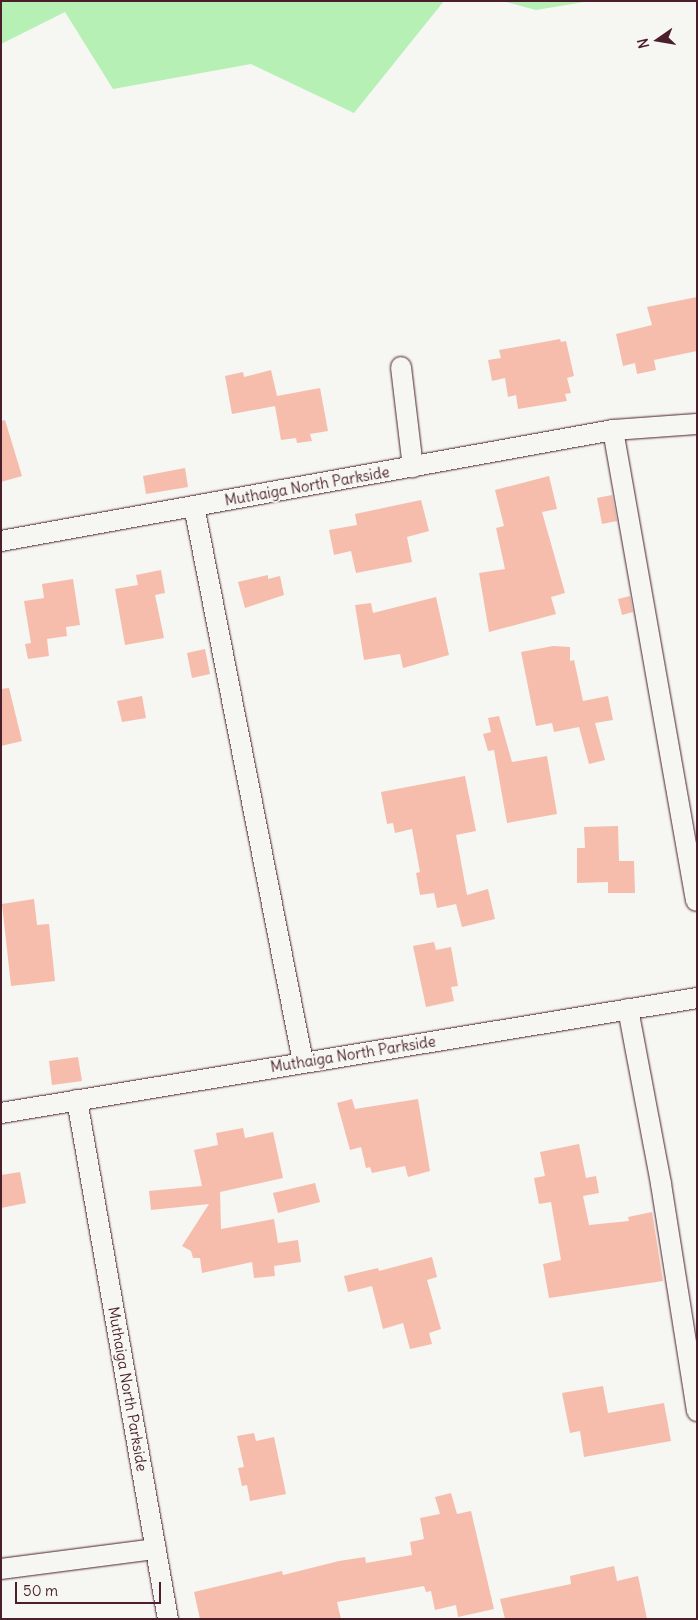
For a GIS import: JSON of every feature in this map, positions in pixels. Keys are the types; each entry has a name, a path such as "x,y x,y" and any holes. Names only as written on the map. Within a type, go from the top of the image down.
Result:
{"street":[{"path":"401,367 413,467"},
{"name":"Muthaiga North Parkside","path":"1,541 613,430 697,424"},
{"path":"613,430 696,901"},
{"path":"194,506 303,1062"},
{"name":"Muthaiga North Parkside","path":"1,1113 697,998"},
{"path":"628,1009 661,1184 697,1410"},
{"name":"Muthaiga North Parkside","path":"77,1100 168,1619"},
{"path":"1,1569 156,1549"}],"green space":[{"path":"1,1 444,1 354,113 251,64 113,89 65,12 1,44"},
{"path":"502,1 590,1 536,10"}],"building":[{"path":"697,297 697,351 654,360 656,370 637,374 635,363 623,366 616,334 652,325 647,307"},
{"path":"560,339 561,342 566,341 574,376 567,378 571,393 565,394 567,401 518,409 516,395 508,397 505,378 492,381 488,360 501,358 499,350"},
{"path":"271,370 277,396 320,388 328,431 310,434 312,441 297,443 296,438 281,440 275,406 232,414 225,376 243,372 244,377"},
{"path":"5,420 22,476 1,482 1,421"},
{"path":"185,468 188,487 146,494 143,476"},
{"path":"549,476 557,509 542,512 565,593 551,597 556,614 489,632 479,573 505,569 496,528 504,526 495,490"},
{"path":"612,495 617,521 602,524 597,498"},
{"path":"421,500 429,531 407,537 412,562 356,573 351,551 334,555 329,530 357,525 355,514"},
{"path":"161,570 165,593 155,595 164,638 125,645 115,589 138,585 136,575"},
{"path":"268,575 268,579 280,576 284,595 245,608 238,582"},
{"path":"73,579 80,625 66,627 67,636 47,639 49,656 28,659 25,644 31,643 24,601 44,598 42,584"},
{"path":"630,596 633,612 622,615 618,599"},
{"path":"436,597 449,655 403,668 400,654 364,660 355,605 371,603 373,613"},
{"path":"553,646 570,647 570,661 574,660 583,701 608,696 613,720 595,723 605,760 589,764 579,727 554,732 552,723 536,726 521,652"},
{"path":"205,649 210,674 192,678 187,653"},
{"path":"9,688 22,741 1,746 1,689"},
{"path":"142,696 146,718 122,722 117,701"},
{"path":"499,716 512,762 547,756 557,814 507,823 494,750 488,751 483,734 491,732 488,718"},
{"path":"465,776 476,831 456,835 467,895 488,889 495,919 462,927 456,904 437,908 434,893 420,895 416,873 420,872 412,829 395,833 393,823 387,824 381,792"},
{"path":"618,826 619,861 634,861 635,893 608,893 608,882 577,883 577,848 585,848 584,827"},
{"path":"34,899 37,925 49,924 55,981 11,986 2,904"},
{"path":"434,942 436,950 451,947 458,986 451,987 454,1001 426,1007 413,946"},
{"path":"78,1057 82,1081 52,1085 49,1061"},
{"path":"352,1099 355,1109 418,1099 430,1171 408,1177 405,1166 372,1173 370,1167 366,1168 361,1147 350,1150 337,1103"},
{"path":"243,1128 245,1138 273,1132 283,1178 220,1192 221,1229 274,1219 278,1243 298,1240 301,1262 274,1266 275,1276 254,1278 252,1262 202,1273 200,1258 193,1258 191,1251 182,1246 209,1204 151,1210 149,1191 202,1186 194,1150 218,1145 216,1133"},
{"path":"579,1144 586,1178 596,1176 599,1193 583,1196 589,1225 629,1221 628,1217 652,1212 663,1281 549,1298 543,1264 561,1260 551,1202 539,1204 534,1178 545,1176 540,1152"},
{"path":"20,1172 26,1203 1,1208 1,1175"},
{"path":"315,1183 320,1202 278,1213 273,1193"},
{"path":"432,1257 437,1277 427,1280 441,1329 429,1333 432,1344 410,1349 403,1323 383,1329 372,1286 348,1292 344,1276 378,1268 379,1271"},
{"path":"603,1386 608,1413 664,1403 671,1441 584,1457 580,1431 570,1433 562,1393"},
{"path":"254,1433 256,1441 274,1437 286,1494 250,1501 247,1485 242,1486 238,1468 244,1467 237,1436"},
{"path":"451,1493 457,1514 471,1511 494,1609 458,1617 456,1605 435,1610 431,1591 426,1592 424,1586 337,1602 341,1619 200,1619 194,1592 282,1571 283,1575 339,1561 365,1557 366,1563 412,1555 410,1542 424,1539 420,1518 440,1514 435,1497"},
{"path":"614,1566 617,1581 638,1576 647,1619 505,1619 500,1599 571,1584 570,1576"}]}
